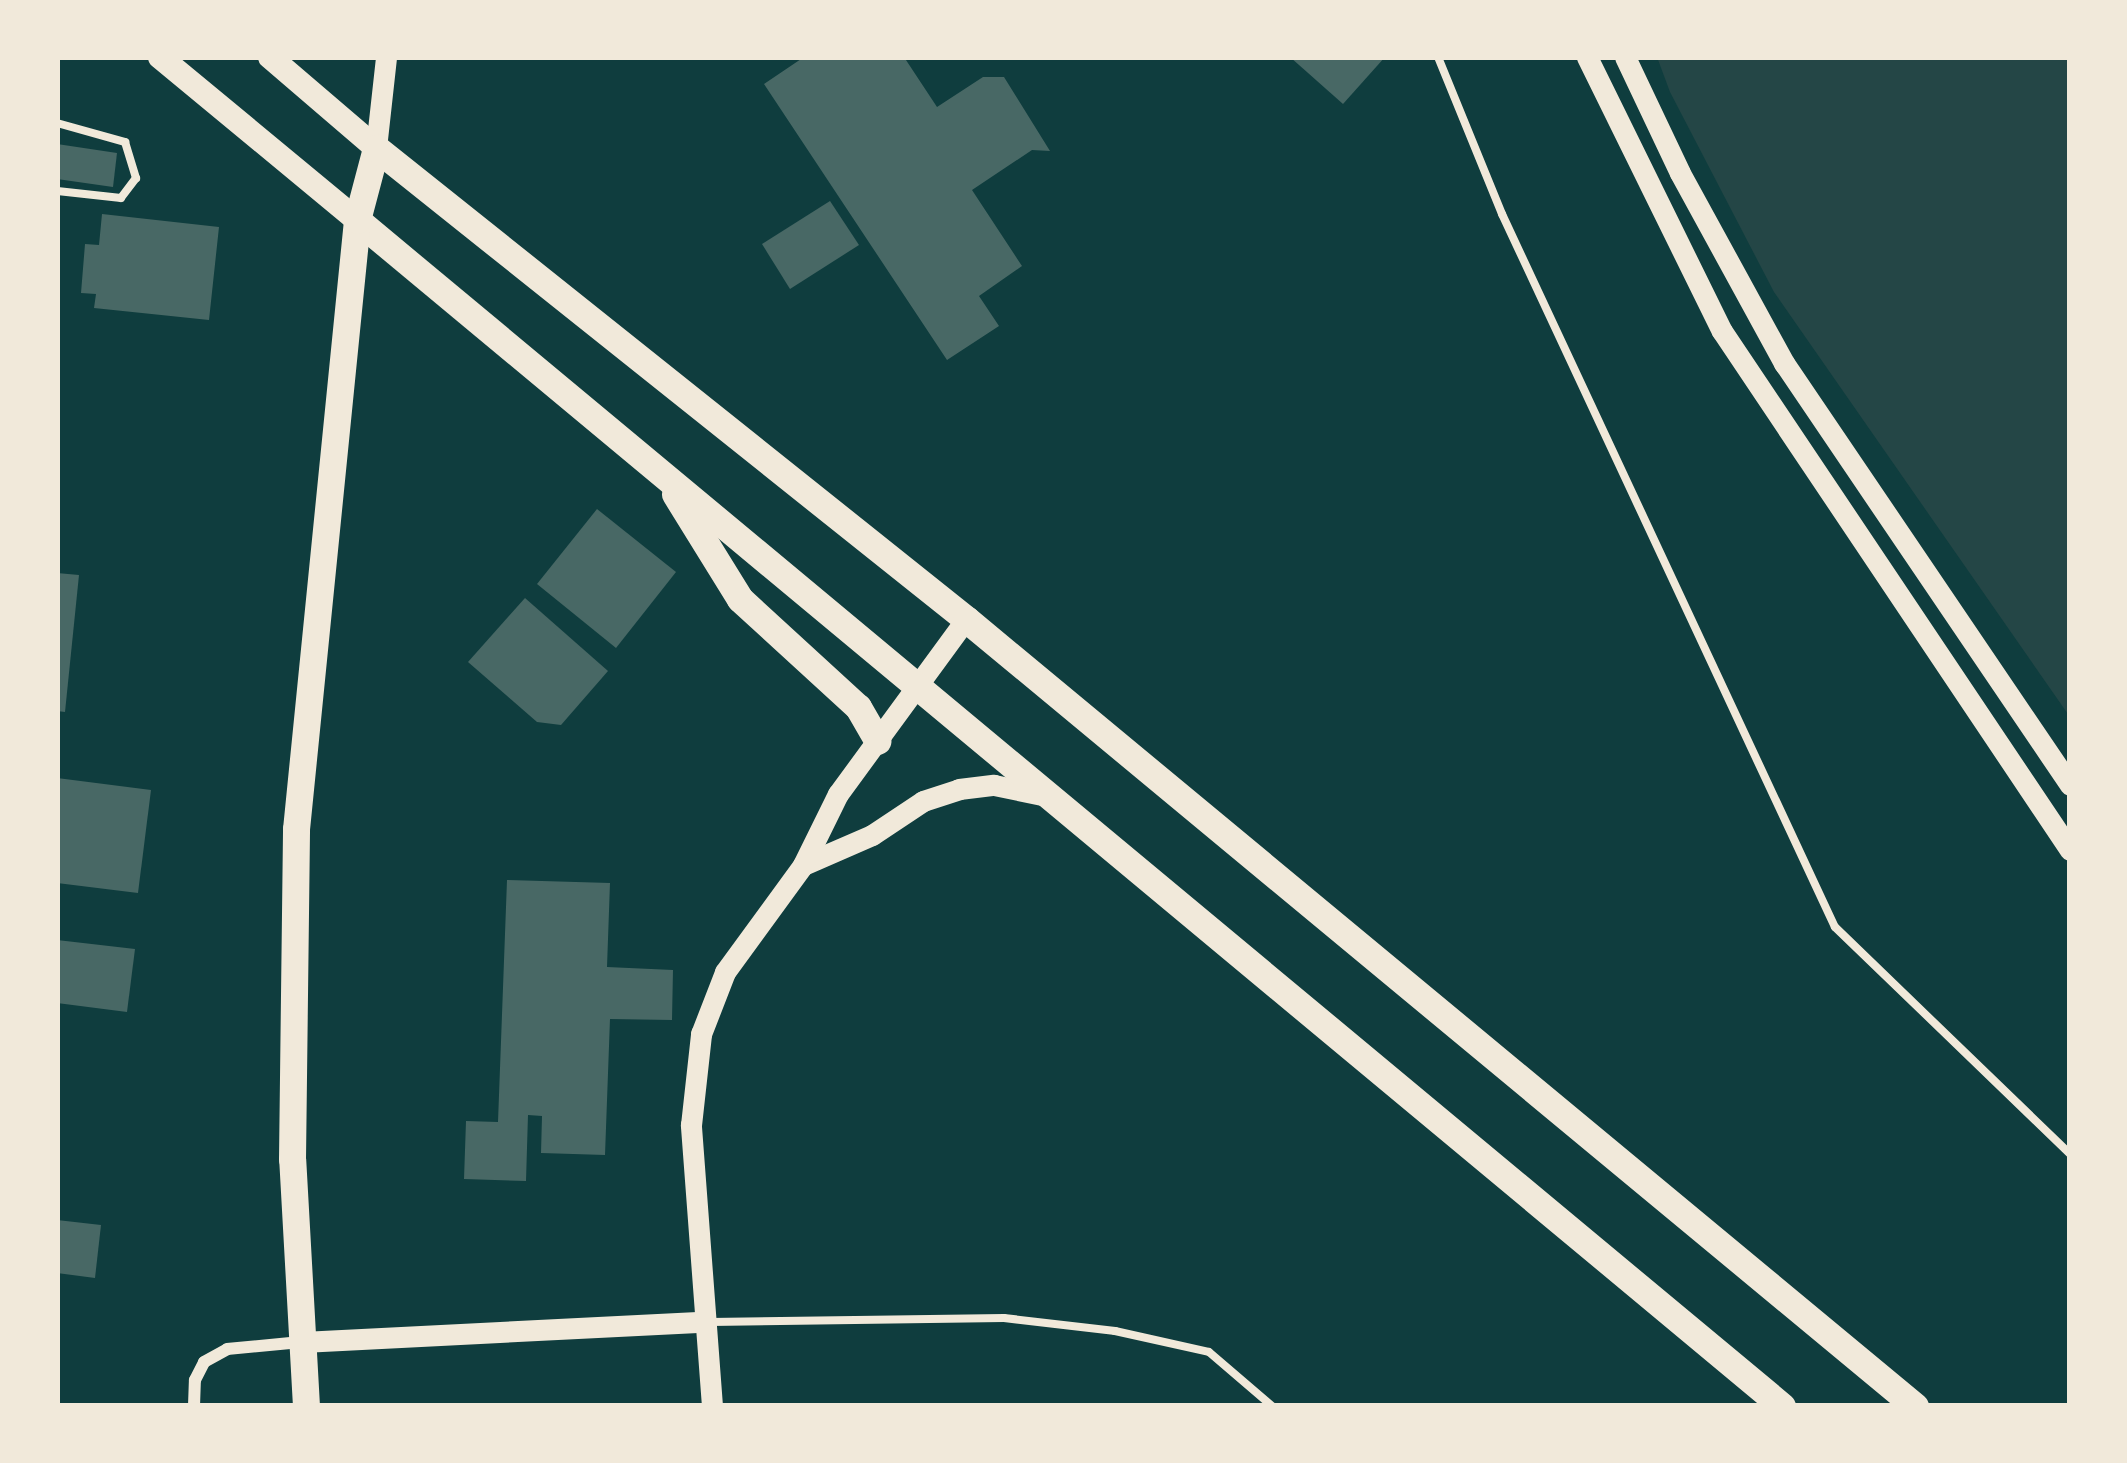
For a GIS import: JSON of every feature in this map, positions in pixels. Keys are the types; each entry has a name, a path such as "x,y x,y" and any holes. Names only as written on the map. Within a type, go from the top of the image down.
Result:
{"highway":[{"path":"306,1406 290,1001 296,830 357,220 376,148 966,619 1915,1406"},
{"path":"357,220 1782,1406"},
{"path":"667,480 740,599 858,707 878,741"}],"main road":[{"path":"160,57 357,220"},
{"path":"270,57 376,148"},
{"path":"376,148 386,57"},
{"path":"1588,57 1652,199 1722,331 2070,850"},
{"path":"1624,57 1680,173 1784,363 2070,785"},
{"path":"712,1406 691,1125 694,1066 724,972 803,865 838,794 966,619"},
{"path":"803,865 872,836 923,801 959,789 994,785 1052,797"},
{"path":"302,1342 704,1322"}],"street":[{"path":"194,1406 195,1380 204,1362 227,1348 302,1342"}],"lane":[{"path":"1438,57 1502,214 1835,927 2070,1154"},
{"path":"57,123 124,142 136,178 121,198 57,191"},
{"path":"704,1322 1004,1318 1114,1331 1209,1352 1272,1406"}],"shaded area":[{"path":"1657,57 2070,57 2070,717 1774,292 1670,92"}],"building":[{"path":"804,57 904,57 937,107 983,77 1004,77 1050,151 1032,150 972,190 1022,266 979,296 999,326 947,360 764,84"},
{"path":"1290,57 1385,57 1343,104"},
{"path":"57,144 117,153 113,187 57,179"},
{"path":"830,201 859,245 790,289 762,244"},
{"path":"102,214 219,227 209,320 94,308 96,294 81,293 85,244 99,245"},
{"path":"597,509 676,572 616,648 537,584"},
{"path":"57,573 79,575 65,712 57,711"},
{"path":"525,598 608,671 561,725 537,722 468,662"},
{"path":"57,778 151,790 138,893 57,883"},
{"path":"507,880 610,883 607,967 673,970 672,1020 610,1019 605,1155 541,1153 542,1116 528,1115 526,1181 464,1179 466,1121 498,1122"},
{"path":"57,940 135,949 127,1012 57,1003"},
{"path":"57,1220 101,1225 95,1278 57,1273"}]}
